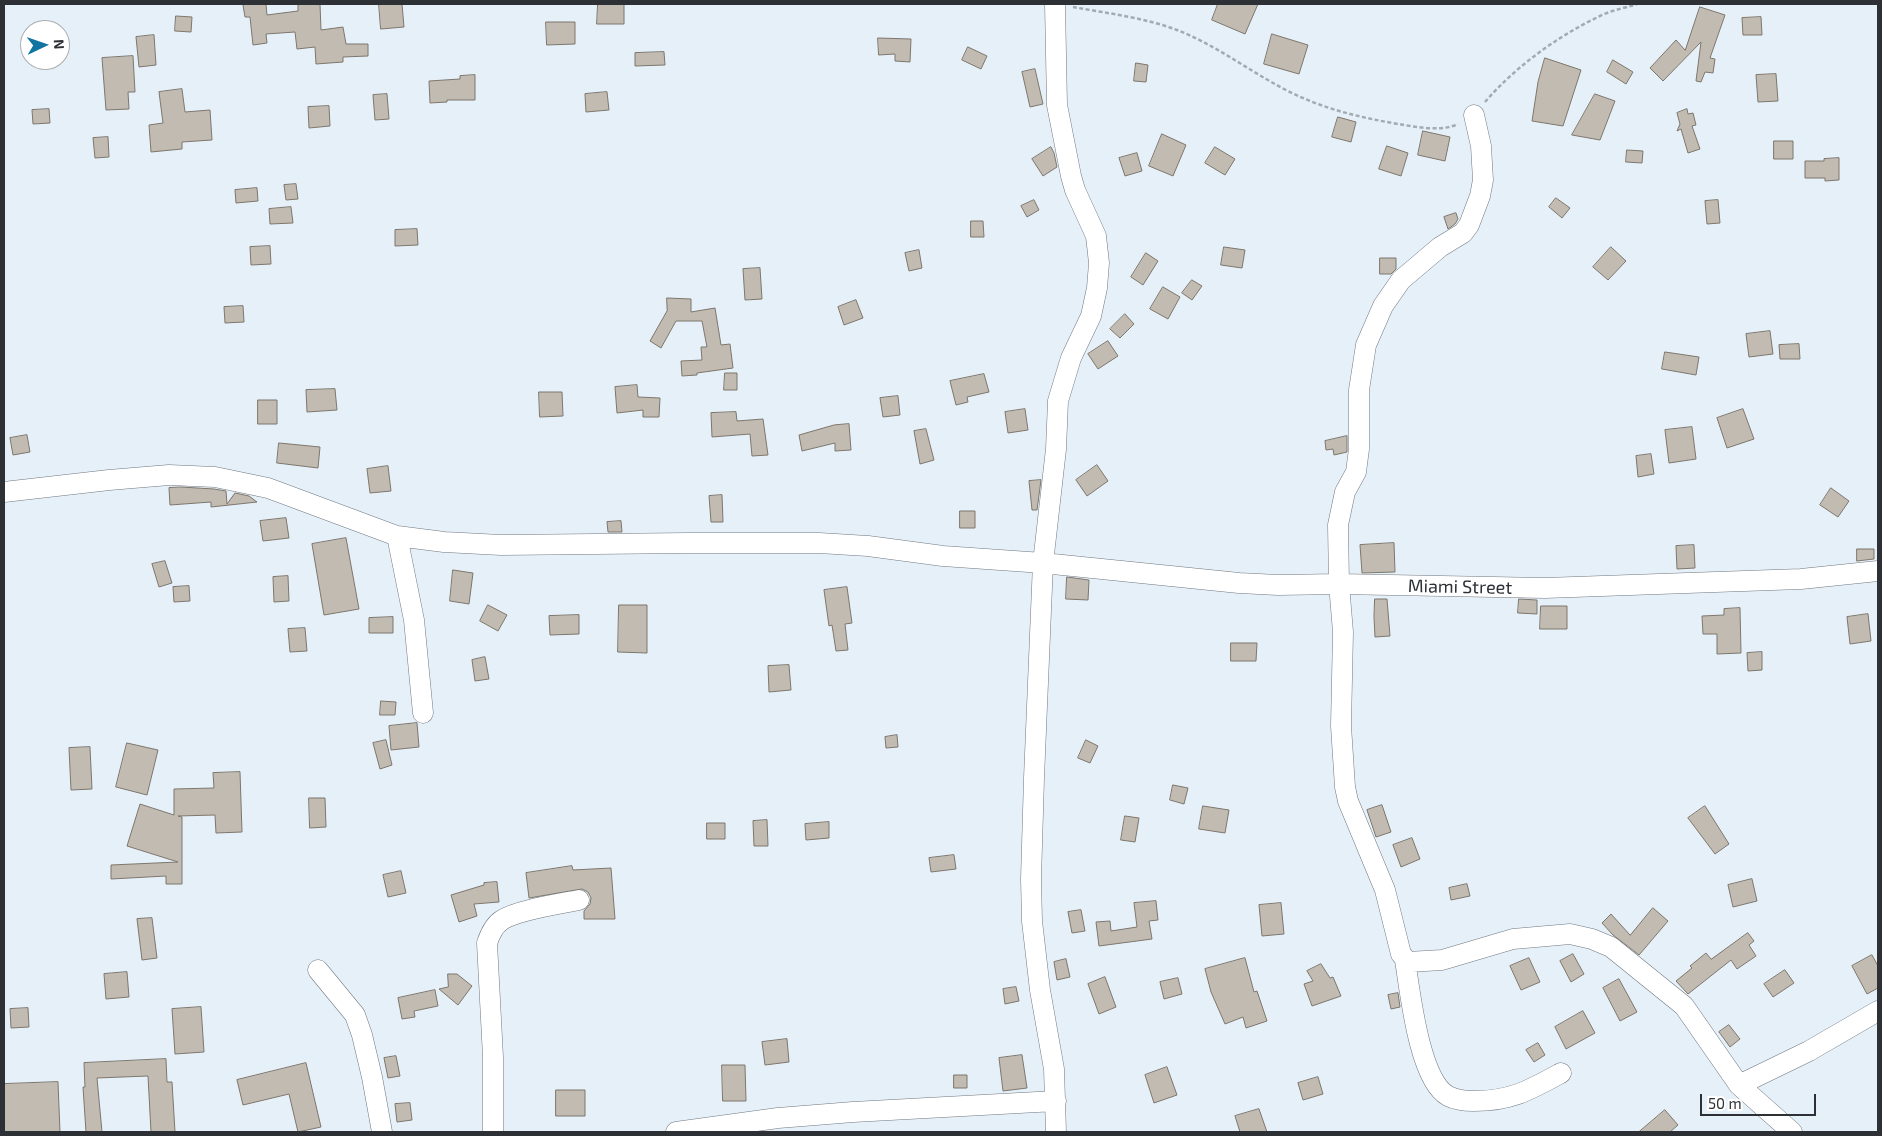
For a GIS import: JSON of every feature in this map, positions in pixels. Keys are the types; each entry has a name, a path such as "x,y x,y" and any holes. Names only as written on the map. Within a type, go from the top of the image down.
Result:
{"street":[{"path":"1055,4 1056,105 1075,190 1096,236 1099,263 1097,288 1091,316 1071,358 1058,401 1056,449 1043,563 1034,778 1032,912 1040,990 1054,1069 1056,1132"},
{"path":"1474,114 1481,146 1483,180 1480,196 1469,225 1463,232 1401,280 1383,306 1366,345 1359,390 1359,449 1356,472 1345,492 1338,525 1339,584 1344,632 1341,726 1345,787 1348,801 1385,890 1401,954 1405,960 1416,1027 1427,1066 1435,1082 1448,1096 1465,1101 1510,1098 1532,1089 1561,1073"},
{"name":"Miami Street","path":"4,492 169,475 215,477 268,488 397,536 444,542 501,545 689,542 819,543 868,546 943,556 1043,563 1239,583 1278,585 1339,584 1545,588 1801,579 1878,571"},
{"path":"397,536 414,620 423,713"},
{"path":"493,1132 493,1057 487,943 491,931 501,920 527,911 579,900"},
{"path":"1405,960 1411,962 1442,960 1513,939 1570,934 1592,939 1611,947 1684,1006 1739,1085 1792,1132"},
{"path":"318,970 355,1015 370,1068 382,1132"},
{"path":"1739,1085 1809,1051 1878,1011"},
{"path":"676,1132 778,1118 1056,1101"}],"path":[{"path":"1055,4 1126,17 1176,29 1211,46 1287,91 1355,117 1434,128 1454,126 1474,114 1492,93 1511,76 1543,50 1567,34 1602,15 1637,4"}],"building":[{"path":"266,4 267,15 298,11 298,4 320,4 321,30 343,27 346,44 368,44 368,56 343,57 343,62 316,64 315,47 297,49 295,32 266,34 267,43 253,45 250,17 245,17 243,5"},
{"path":"379,4 402,4 404,27 381,29"},
{"path":"598,4 624,4 624,24 597,24"},
{"path":"1218,4 1258,4 1245,34 1212,20"},
{"path":"1700,7 1725,15 1710,58 1715,59 1713,73 1705,72 1701,82 1696,81 1701,42 1663,81 1650,68 1676,40 1685,50"},
{"path":"176,16 192,17 191,32 175,31"},
{"path":"1761,17 1762,35 1743,35 1742,18"},
{"path":"546,22 575,22 575,44 547,45"},
{"path":"1272,34 1308,45 1299,74 1264,64"},
{"path":"154,35 156,65 139,67 136,37"},
{"path":"878,38 911,39 910,62 895,61 895,54 879,55"},
{"path":"968,47 987,56 981,69 962,60"},
{"path":"664,52 665,65 635,66 635,53"},
{"path":"133,56 135,92 128,92 129,109 106,110 102,58"},
{"path":"1545,58 1581,70 1563,126 1532,121 1538,82"},
{"path":"1613,60 1633,72 1626,84 1607,72"},
{"path":"1136,63 1148,65 1146,82 1134,81"},
{"path":"1035,69 1043,104 1030,107 1022,72"},
{"path":"1776,74 1778,101 1758,102 1756,75"},
{"path":"475,75 475,100 447,100 447,102 430,103 429,81 460,79 460,76"},
{"path":"182,89 185,112 210,110 212,140 182,142 182,149 151,152 149,125 163,123 159,92"},
{"path":"607,92 609,110 586,112 585,94"},
{"path":"387,94 389,119 375,120 373,95"},
{"path":"1595,94 1615,101 1600,140 1572,135"},
{"path":"329,106 330,126 309,128 308,107"},
{"path":"49,109 50,123 33,124 32,110"},
{"path":"1687,109 1688,114 1693,113 1696,125 1692,126 1700,149 1688,153 1681,129 1677,131 1680,124 1677,113"},
{"path":"1338,117 1356,122 1351,142 1332,137"},
{"path":"1423,131 1450,137 1445,161 1418,155"},
{"path":"1162,134 1186,145 1173,176 1149,166"},
{"path":"108,137 109,157 95,158 93,138"},
{"path":"1774,141 1793,141 1793,159 1774,159"},
{"path":"1387,146 1408,153 1401,176 1379,169"},
{"path":"1051,147 1057,167 1043,176 1032,159"},
{"path":"1215,147 1235,159 1225,175 1205,163"},
{"path":"1627,150 1643,151 1642,163 1626,162"},
{"path":"1137,153 1142,171 1125,176 1119,158"},
{"path":"1839,158 1839,180 1825,181 1825,178 1805,178 1805,161 1824,161 1824,159"},
{"path":"296,184 298,199 286,200 284,185"},
{"path":"257,188 258,201 236,203 235,190"},
{"path":"1556,198 1570,208 1562,218 1549,207"},
{"path":"1034,200 1039,210 1027,217 1021,206"},
{"path":"1718,200 1720,223 1707,224 1705,201"},
{"path":"291,207 293,223 270,224 269,209"},
{"path":"1456,213 1458,219 1448,229 1444,217"},
{"path":"971,221 983,221 984,237 971,237"},
{"path":"417,229 418,245 395,246 395,230"},
{"path":"270,246 271,264 251,265 250,247"},
{"path":"1224,247 1245,250 1242,268 1221,265"},
{"path":"1611,247 1626,261 1608,280 1593,267"},
{"path":"919,250 922,268 909,271 905,253"},
{"path":"1146,253 1158,261 1143,285 1131,277"},
{"path":"1380,258 1396,258 1396,269 1391,274 1380,274"},
{"path":"760,268 762,299 745,300 743,269"},
{"path":"1192,280 1202,286 1192,300 1182,293"},
{"path":"1163,287 1180,297 1168,319 1150,309"},
{"path":"667,298 691,299 691,312 715,308 721,345 730,344 733,368 682,376 681,361 702,360 701,347 707,347 702,321 676,321 661,348 650,341 667,311"},
{"path":"856,300 863,318 844,325 838,307"},
{"path":"243,306 244,322 225,323 224,307"},
{"path":"1125,314 1134,324 1120,338 1110,329"},
{"path":"1770,331 1773,354 1749,357 1746,334"},
{"path":"1108,341 1118,356 1098,369 1088,354"},
{"path":"1799,344 1800,359 1780,359 1779,345"},
{"path":"1665,352 1699,357 1696,375 1662,369"},
{"path":"725,373 737,373 737,390 724,390"},
{"path":"984,374 989,392 967,397 968,402 956,405 950,381"},
{"path":"637,385 638,397 660,398 659,417 643,417 643,410 617,413 615,387"},
{"path":"335,389 337,410 307,412 306,390"},
{"path":"539,392 562,392 563,416 540,417"},
{"path":"898,396 900,415 883,417 880,398"},
{"path":"258,400 277,400 277,424 258,424"},
{"path":"1025,409 1028,430 1008,433 1005,412"},
{"path":"1743,409 1754,439 1727,448 1717,418"},
{"path":"736,412 737,421 763,419 768,455 752,456 750,434 712,437 711,413"},
{"path":"849,424 851,450 835,451 835,443 802,451 799,435 834,425"},
{"path":"1692,427 1696,459 1669,463 1665,430"},
{"path":"926,429 934,460 920,464 914,431"},
{"path":"27,435 30,452 13,455 10,438"},
{"path":"1347,436 1347,452 1334,455 1333,449 1326,450 1325,441"},
{"path":"279,443 320,447 318,468 277,463"},
{"path":"1651,454 1654,474 1638,477 1636,456"},
{"path":"1097,465 1108,481 1087,496 1076,480"},
{"path":"388,466 391,491 370,493 367,469"},
{"path":"1041,480 1037,510 1032,510 1029,481"},
{"path":"181,487 226,491 227,504 235,493 249,496 257,502 211,507 211,502 170,505 169,488"},
{"path":"1831,488 1849,501 1838,517 1820,505"},
{"path":"722,495 723,522 711,522 709,496"},
{"path":"960,511 975,511 975,528 960,528"},
{"path":"286,518 289,538 263,541 260,521"},
{"path":"621,521 622,532 608,532 607,522"},
{"path":"346,538 359,609 324,615 312,544"},
{"path":"1394,543 1395,572 1362,573 1360,545"},
{"path":"1694,545 1695,568 1677,569 1676,546"},
{"path":"1857,549 1874,549 1874,559 1857,561"},
{"path":"165,561 172,583 159,587 152,564"},
{"path":"453,570 473,573 469,604 450,601"},
{"path":"288,576 289,601 274,602 273,577"},
{"path":"1067,577 1089,580 1088,600 1066,599"},
{"path":"189,586 190,601 174,602 173,587"},
{"path":"847,587 852,623 845,624 848,650 836,651 832,625 829,626 824,590"},
{"path":"1375,599 1387,599 1390,636 1375,637"},
{"path":"1519,599 1537,600 1537,614 1518,613"},
{"path":"488,605 507,615 498,631 480,621"},
{"path":"619,605 647,605 647,653 618,652"},
{"path":"1541,606 1567,606 1567,629 1540,629"},
{"path":"1740,608 1741,653 1717,654 1717,634 1703,634 1702,616 1724,615 1724,609"},
{"path":"1868,614 1871,641 1850,644 1847,617"},
{"path":"579,615 579,634 550,635 549,616"},
{"path":"393,617 393,633 369,633 369,618"},
{"path":"305,628 307,651 290,652 288,629"},
{"path":"1231,643 1257,643 1256,661 1231,661"},
{"path":"1762,652 1762,670 1748,671 1747,653"},
{"path":"485,657 489,679 475,681 472,660"},
{"path":"789,665 791,690 769,692 768,666"},
{"path":"381,701 396,702 395,715 380,715"},
{"path":"417,723 419,747 391,750 389,726"},
{"path":"897,735 898,747 886,748 885,737"},
{"path":"386,740 392,765 380,769 373,743"},
{"path":"1086,740 1098,746 1090,763 1078,758"},
{"path":"127,743 158,750 147,795 116,787"},
{"path":"90,747 92,789 71,790 69,748"},
{"path":"240,772 242,832 216,833 215,815 178,816 182,817 182,884 166,884 166,876 111,879 111,865 178,862 127,846 140,804 174,815 174,789 214,788 213,773"},
{"path":"1173,785 1188,788 1184,804 1170,800"},
{"path":"309,798 325,798 326,827 310,828"},
{"path":"1382,805 1391,832 1376,837 1367,810"},
{"path":"1203,806 1229,810 1225,833 1199,829"},
{"path":"1705,806 1729,844 1715,854 1688,818"},
{"path":"1125,816 1139,818 1135,842 1121,840"},
{"path":"767,820 768,846 754,846 753,821"},
{"path":"829,822 829,838 806,840 805,824"},
{"path":"707,823 725,823 725,839 707,839"},
{"path":"1412,838 1420,859 1401,867 1393,845"},
{"path":"954,855 956,869 931,872 929,858"},
{"path":"572,866 573,870 611,868 615,919 584,919 584,911 590,904 591,898 588,892 582,889 529,898 526,873"},
{"path":"401,871 406,893 388,897 383,875"},
{"path":"1752,879 1757,901 1733,907 1728,885"},
{"path":"497,882 499,902 474,904 477,916 459,922 451,895 484,885 484,883"},
{"path":"1467,884 1470,896 1451,900 1449,888"},
{"path":"1156,901 1158,920 1149,921 1152,939 1099,946 1096,922 1110,921 1111,931 1137,927 1134,903"},
{"path":"1281,903 1284,934 1262,936 1259,905"},
{"path":"1653,908 1668,921 1639,955 1613,935 1602,923 1611,914 1630,935"},
{"path":"1081,910 1085,931 1072,933 1068,912"},
{"path":"152,918 157,958 142,960 137,919"},
{"path":"1748,933 1754,941 1749,945 1756,956 1737,969 1731,960 1688,994 1676,981 1706,953 1711,959"},
{"path":"1573,954 1584,974 1571,982 1560,961"},
{"path":"1872,955 1878,966 1878,988 1867,994 1852,966"},
{"path":"1245,958 1254,992 1257,991 1267,1021 1246,1028 1243,1017 1225,1024 1211,992 1205,969"},
{"path":"1529,958 1540,982 1521,990 1510,966"},
{"path":"1066,959 1070,977 1057,980 1054,962"},
{"path":"1321,964 1330,978 1333,977 1341,996 1312,1006 1304,984 1313,981 1307,971"},
{"path":"1785,970 1794,983 1773,997 1764,984"},
{"path":"127,972 129,997 106,999 104,974"},
{"path":"448,974 457,974 472,986 458,1005 439,989 448,987"},
{"path":"1105,977 1116,1007 1099,1014 1088,984"},
{"path":"1178,978 1182,994 1164,999 1160,982"},
{"path":"1619,979 1637,1012 1620,1021 1603,988"},
{"path":"1016,987 1019,1001 1005,1004 1003,989"},
{"path":"435,990 438,1006 414,1011 415,1017 402,1019 398,998"},
{"path":"1398,993 1400,1007 1391,1009 1388,995"},
{"path":"201,1007 204,1052 175,1054 172,1009"},
{"path":"28,1008 29,1027 11,1028 10,1009"},
{"path":"1583,1011 1595,1033 1566,1049 1555,1027"},
{"path":"1729,1025 1740,1039 1730,1047 1719,1032"},
{"path":"787,1039 789,1062 765,1065 762,1042"},
{"path":"1538,1043 1545,1055 1534,1062 1526,1050"},
{"path":"1022,1055 1027,1088 1003,1091 999,1058"},
{"path":"396,1056 400,1076 388,1078 384,1058"},
{"path":"166,1059 167,1082 172,1082 175,1132 151,1132 148,1076 97,1078 102,1132 86,1132 83,1087 85,1087 84,1063"},
{"path":"306,1063 321,1127 298,1132 289,1094 243,1105 237,1080"},
{"path":"722,1065 745,1065 746,1101 723,1101"},
{"path":"1167,1067 1177,1095 1154,1103 1145,1075"},
{"path":"954,1075 967,1075 967,1088 954,1088"},
{"path":"1318,1077 1323,1094 1303,1100 1298,1083"},
{"path":"58,1082 60,1132 4,1132 4,1084"},
{"path":"556,1090 585,1090 585,1116 556,1116"},
{"path":"410,1103 412,1120 397,1122 395,1104"},
{"path":"1259,1109 1267,1132 1240,1132 1235,1116"},
{"path":"1665,1110 1678,1125 1670,1132 1639,1132"}]}
